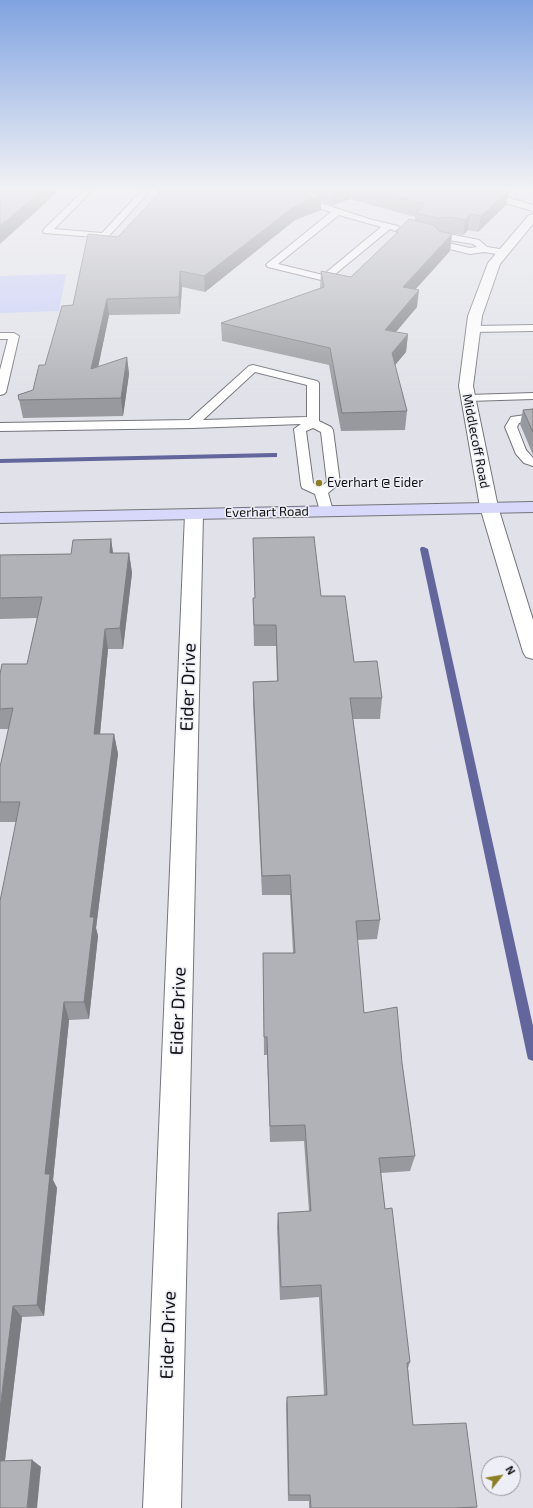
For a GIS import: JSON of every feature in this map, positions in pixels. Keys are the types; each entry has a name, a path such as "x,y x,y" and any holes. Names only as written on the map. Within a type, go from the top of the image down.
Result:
{"main road":[{"name":"Everhart Road","path":"0,518 533,506"}],"street":[{"name":"Middlecoff Road","path":"496,260 475,316 466,386 489,507 533,652"},
{"name":"Eider Drive","path":"162,1508 194,514"}],"lane":[{"path":"277,260 271,265 325,278 346,260"},
{"path":"473,329 533,328"},
{"path":"0,336 14,336 0,392"},
{"path":"192,424 253,368 313,383 313,422"},
{"path":"468,398 533,396"},
{"path":"533,418 515,420 511,427 520,451 528,460 533,462"},
{"path":"313,422 300,429 307,485 321,492 326,511"},
{"path":"0,427 313,422 327,430 334,483 321,492"}],"shaded area":[{"path":"66,274 59,311 0,313 0,276"}],"building":[{"path":"82,260 224,260 204,276 180,271 179,297 107,299 91,369 127,357 121,398 19,400 18,395 33,390 39,365 45,365 62,306 73,305"},
{"path":"368,260 428,260 403,287 419,290 385,330 408,334 392,353 407,411 342,413 330,348 221,323 324,287 321,271 351,277"},
{"path":"533,409 533,432 523,410"},
{"path":"314,537 321,596 345,596 354,662 377,661 382,698 350,698 380,920 356,921 364,1013 397,1007 402,1063 415,1156 379,1158 385,1209 392,1208 410,1362 407,1363 413,1425 466,1423 477,1507 311,1508 310,1495 289,1495 287,1397 327,1395 321,1285 281,1287 278,1213 311,1211 305,1125 270,1126 267,1037 264,1037 263,953 295,953 290,875 262,876 253,682 278,681 276,625 254,625 253,598 255,598 253,538"},
{"path":"111,539 110,553 129,553 120,628 105,629 94,734 114,734 90,917 94,917 84,1002 64,1002 45,1174 50,1174 37,1305 13,1306 0,1409 0,901 20,802 0,802 0,767 13,708 0,709 0,674 2,664 27,664 42,597 0,598 0,555 71,554 73,540"},
{"path":"32,1460 27,1508 0,1508 0,1461"}],"waterway":[{"path":"0,461 274,455"},
{"path":"424,549 533,1055"}],"place":[{"name":"Everhart @ Eider","path":"319,483"}]}
